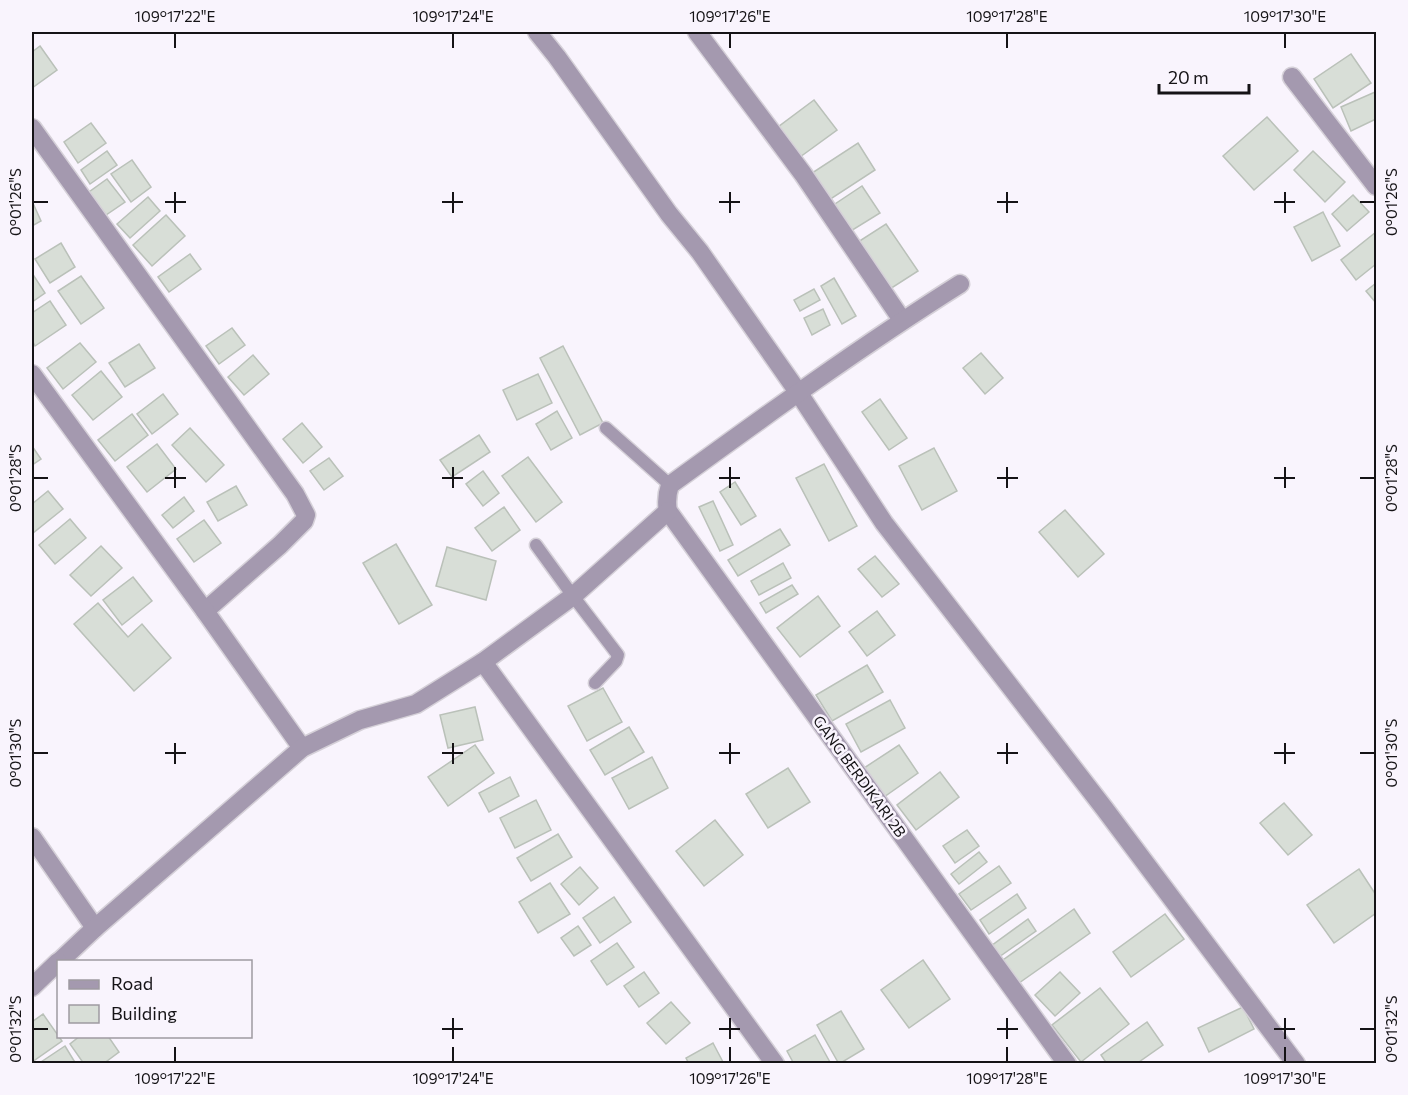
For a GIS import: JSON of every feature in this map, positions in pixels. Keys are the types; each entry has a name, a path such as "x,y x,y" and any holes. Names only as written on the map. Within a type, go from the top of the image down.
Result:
{"street":[{"path":"537,32 669,214 700,252 798,392 884,523 1104,808 1296,1064"},
{"path":"697,32 802,174 902,320"},
{"path":"1292,77 1377,186"},
{"path":"32,128 295,494 306,515 304,521 280,545 206,611"},
{"path":"61,960 302,748 360,720 416,704 483,662 573,596 668,511 666,498 670,485 798,392 902,320 960,284"},
{"path":"32,374 206,611 302,748"},
{"name":"GANG BERDIKARI 2B","path":"668,511 1067,1064"},
{"path":"483,662 775,1064"},
{"path":"32,837 95,928"},
{"path":"32,987 57,964"}],"lane":[{"path":"606,428 670,485"},
{"path":"536,545 618,655 616,661 595,683"}],"building":[{"path":"40,46 57,70 32,88 32,52"},
{"path":"1351,54 1371,83 1333,108 1314,79"},
{"path":"1375,92 1376,119 1351,131 1341,107"},
{"path":"814,100 837,130 800,157 778,127"},
{"path":"1267,117 1298,151 1254,190 1223,156"},
{"path":"91,123 106,143 78,163 64,142"},
{"path":"858,143 875,170 826,202 809,175"},
{"path":"107,151 117,165 90,184 81,170"},
{"path":"1313,151 1345,182 1325,202 1294,170"},
{"path":"132,160 151,187 131,202 111,174"},
{"path":"107,179 125,202 106,215 89,192"},
{"path":"862,186 880,213 846,234 829,208"},
{"path":"1353,195 1369,212 1347,231 1332,214"},
{"path":"148,197 160,211 130,238 117,224"},
{"path":"32,201 41,221 32,226"},
{"path":"1323,212 1340,246 1312,261 1294,227"},
{"path":"166,215 185,236 152,266 133,245"},
{"path":"886,224 918,271 890,289 858,242"},
{"path":"1376,232 1376,264 1356,280 1341,260"},
{"path":"61,243 75,267 50,283 35,259"},
{"path":"190,254 201,269 169,292 158,277"},
{"path":"32,273 45,293 32,302"},
{"path":"81,276 104,308 81,324 58,291"},
{"path":"834,278 856,316 842,324 821,286"},
{"path":"1376,283 1376,303 1366,291"},
{"path":"814,289 820,300 800,311 794,300"},
{"path":"50,301 66,325 35,346 32,340 32,313"},
{"path":"823,309 830,325 812,335 804,318"},
{"path":"232,328 245,345 219,364 206,346"},
{"path":"80,343 96,362 63,389 47,368"},
{"path":"139,344 155,368 125,387 109,363"},
{"path":"563,346 603,423 580,435 540,358"},
{"path":"981,353 1003,378 985,394 963,368"},
{"path":"253,355 269,374 244,395 228,377"},
{"path":"101,371 122,397 93,420 72,395"},
{"path":"538,374 552,403 517,420 503,390"},
{"path":"163,394 178,414 152,434 137,414"},
{"path":"880,399 907,438 889,450 862,412"},
{"path":"557,411 572,438 551,450 536,424"},
{"path":"132,414 148,435 115,461 98,440"},
{"path":"302,423 322,447 303,463 283,439"},
{"path":"190,428 224,465 206,482 172,445"},
{"path":"479,435 490,452 452,477 440,460"},
{"path":"157,444 176,469 147,492 127,467"},
{"path":"32,446 41,459 32,465"},
{"path":"934,448 957,491 922,510 899,466"},
{"path":"528,457 562,502 536,522 502,476"},
{"path":"329,458 343,476 324,490 310,471"},
{"path":"824,464 857,526 829,541 796,478"},
{"path":"483,471 499,493 483,506 466,484"},
{"path":"735,482 756,516 741,525 720,492"},
{"path":"236,486 247,505 218,521 207,502"},
{"path":"48,491 63,509 33,533 32,504"},
{"path":"184,497 194,511 173,528 162,515"},
{"path":"713,501 733,545 720,551 699,507"},
{"path":"504,507 520,530 492,551 475,528"},
{"path":"1065,510 1104,554 1078,577 1039,532"},
{"path":"70,519 86,538 55,564 39,545"},
{"path":"204,520 221,543 194,562 177,539"},
{"path":"780,529 790,545 738,576 728,560"},
{"path":"396,544 432,605 399,624 363,563"},
{"path":"101,546 122,568 91,596 70,575"},
{"path":"447,547 496,561 486,600 436,586"},
{"path":"875,556 899,584 882,597 858,569"},
{"path":"783,563 791,578 759,595 751,581"},
{"path":"133,577 152,601 122,625 103,600"},
{"path":"792,585 798,594 766,613 760,603"},
{"path":"818,596 840,626 800,657 777,628"},
{"path":"98,603 128,637 142,624 171,658 134,691 74,624"},
{"path":"877,611 895,635 867,656 849,632"},
{"path":"867,665 883,692 832,721 816,695"},
{"path":"603,688 622,722 587,741 568,706"},
{"path":"890,700 905,728 861,752 846,724"},
{"path":"475,707 483,740 448,748 440,715"},
{"path":"629,727 644,752 605,775 590,750"},
{"path":"475,745 494,773 448,806 428,777"},
{"path":"899,745 918,773 884,797 864,768"},
{"path":"652,757 668,788 629,809 612,778"},
{"path":"788,768 810,802 768,828 746,794"},
{"path":"940,772 959,797 916,830 897,805"},
{"path":"510,777 519,796 489,812 479,793"},
{"path":"536,800 551,830 515,848 500,818"},
{"path":"1284,803 1312,835 1288,855 1260,823"},
{"path":"715,820 743,855 704,886 676,851"},
{"path":"967,830 979,846 955,863 943,846"},
{"path":"558,834 572,857 531,881 517,858"},
{"path":"979,852 987,862 959,884 951,874"},
{"path":"999,866 1011,883 971,910 959,894"},
{"path":"580,867 598,888 579,905 561,884"},
{"path":"1359,869 1376,895 1376,913 1334,943 1307,905"},
{"path":"550,883 570,914 538,933 519,902"},
{"path":"1017,894 1026,908 989,934 980,920"},
{"path":"614,897 631,922 600,943 583,918"},
{"path":"1074,909 1090,933 1019,983 1003,960"},
{"path":"1165,914 1184,939 1131,977 1113,952"},
{"path":"1028,919 1036,931 999,957 991,946"},
{"path":"578,926 591,945 574,956 561,938"},
{"path":"617,943 634,967 607,985 591,961"},
{"path":"923,960 950,999 909,1028 881,990"},
{"path":"644,972 659,993 639,1007 624,986"},
{"path":"1060,972 1080,993 1055,1016 1035,995"},
{"path":"1100,988 1129,1024 1081,1062 1052,1025"},
{"path":"671,1002 690,1023 666,1044 647,1023"},
{"path":"1243,1007 1254,1029 1209,1052 1198,1028"},
{"path":"841,1011 864,1049 839,1064 817,1025"},
{"path":"43,1014 57,1034 57,1038 62,1041 32,1062 32,1022"},
{"path":"1147,1022 1163,1045 1136,1064 1107,1064 1101,1055"},
{"path":"815,1035 831,1064 794,1064 787,1051"},
{"path":"78,1038 109,1038 119,1052 103,1064 84,1064 70,1044"},
{"path":"713,1043 724,1064 689,1064 686,1058"},
{"path":"65,1046 76,1064 38,1064"}]}
